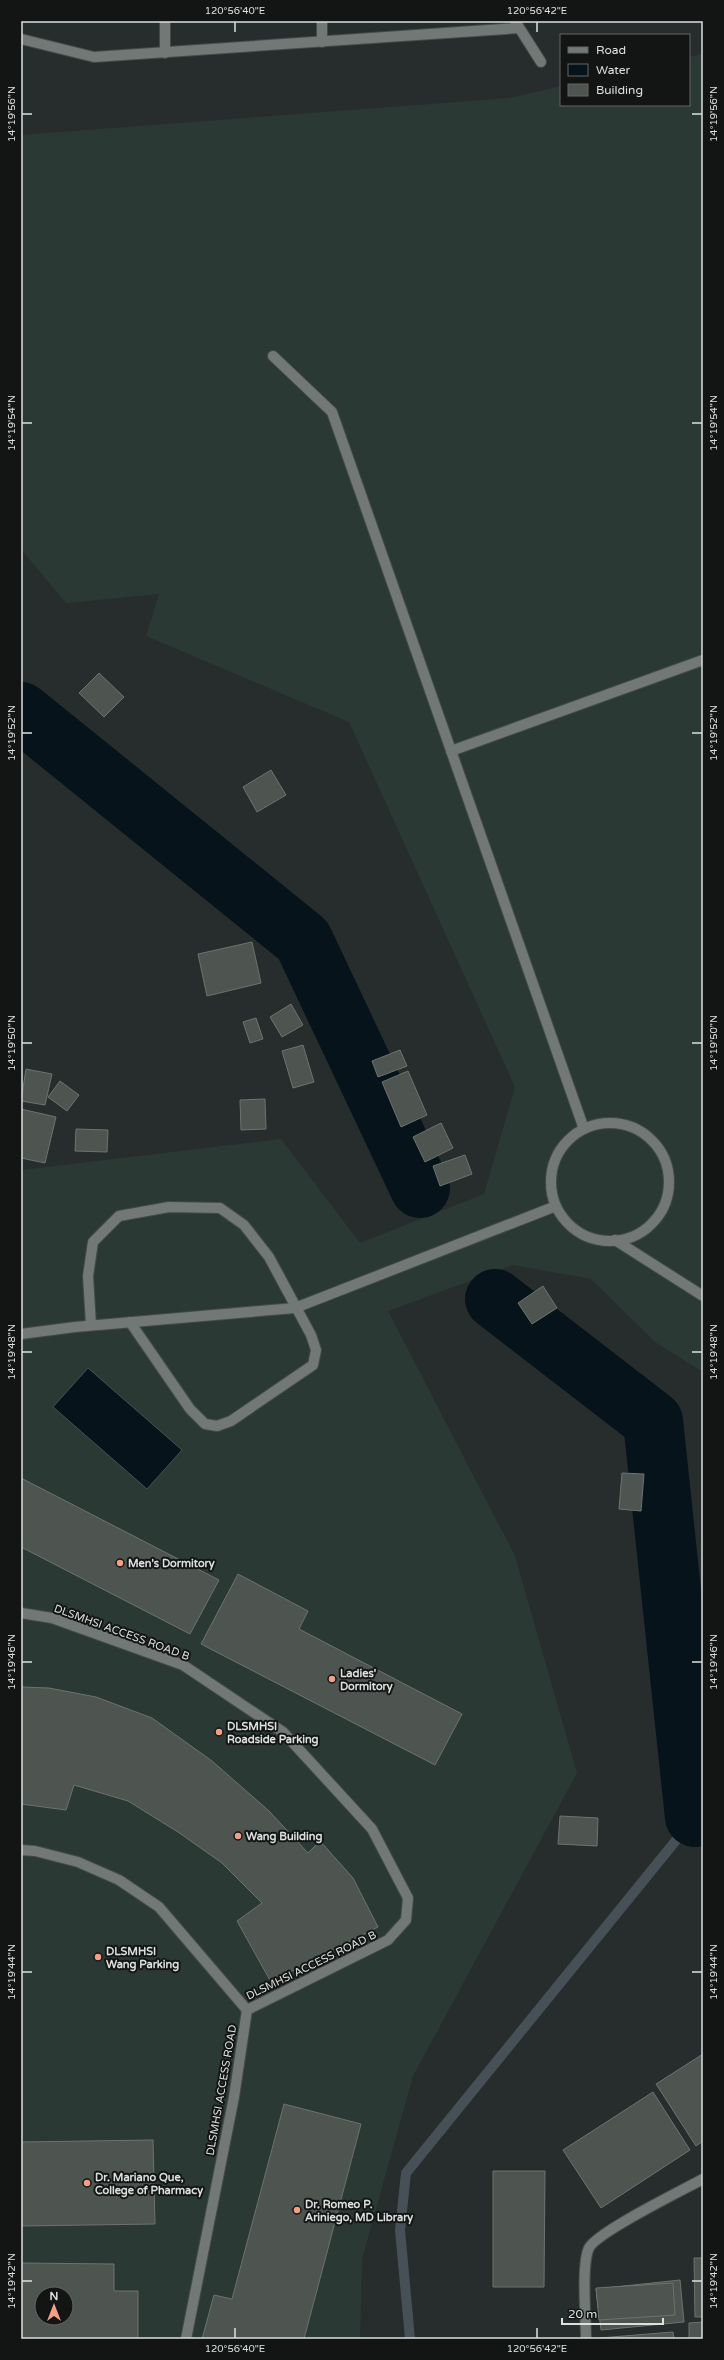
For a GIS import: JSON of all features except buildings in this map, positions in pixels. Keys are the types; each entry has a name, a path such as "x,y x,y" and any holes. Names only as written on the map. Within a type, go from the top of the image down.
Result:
{"street":[{"path":"165,21 165,53"},
{"path":"322,21 322,42"},
{"path":"21,39 94,57 322,42 517,24 542,62"},
{"path":"273,356 332,412 584,1129"},
{"path":"451,751 703,660"},
{"path":"608,1123 620,1124 638,1130 653,1142 664,1157 669,1175 668,1193 661,1211 649,1226 633,1236 615,1240 597,1239 581,1232 566,1221 556,1206 551,1189 552,1170 558,1154 569,1139 584,1129 608,1123"},
{"path":"21,1334 130,1322 295,1308 556,1206"},
{"path":"91,1326 88,1276 93,1242 119,1216 169,1207 220,1208 244,1225 269,1258 311,1335 316,1350 313,1364 231,1421 217,1426 205,1424 190,1409 130,1322"},
{"path":"615,1240 703,1296"},
{"name":"DLSMHSI ACCESS ROAD B","path":"21,1613 52,1618 183,1665 283,1732 372,1829 408,1898 406,1920 388,1940 247,2010"},
{"path":"21,1850 36,1851 78,1862 119,1880 159,1907 247,2010"},
{"name":"DLSMHSI ACCESS ROAD","path":"186,2339 234,2097 247,2010"},
{"path":"586,2339 586,2262 589,2247 600,2237 636,2215 703,2179"}],"shaded area":[{"path":"703,54 703,1372 655,1342 591,1279 513,1265 388,1311 515,1556 577,1773 413,2076 362,2259 360,2339 21,2339 21,1170 281,1139 360,1243 484,1194 515,1087 349,722 146,636 159,594 66,603 21,549 21,135 510,98 560,86 560,106 690,106 690,57"}],"water":[{"path":"88,1368 182,1450 147,1489 53,1407"}],"waterway":[{"path":"21,712 303,940 420,1188"},
{"path":"495,1299 653,1421 695,1817"},
{"path":"410,2339 400,2230 406,2173 695,1817 703,1822"}],"place":[{"name":"Men's Dormitory","path":"120,1563"},
{"name":"Ladies' Dormitory","path":"332,1679"},
{"name":"DLSMHSI Roadside Parking","path":"219,1732"},
{"name":"Wang Building","path":"238,1836"},
{"name":"DLSMHSI Wang Parking","path":"98,1957"},
{"name":"Dr. Mariano Que, College of Pharmacy","path":"87,2183"},
{"name":"Dr. Romeo P. Ariniego, MD Library","path":"297,2210"}]}
